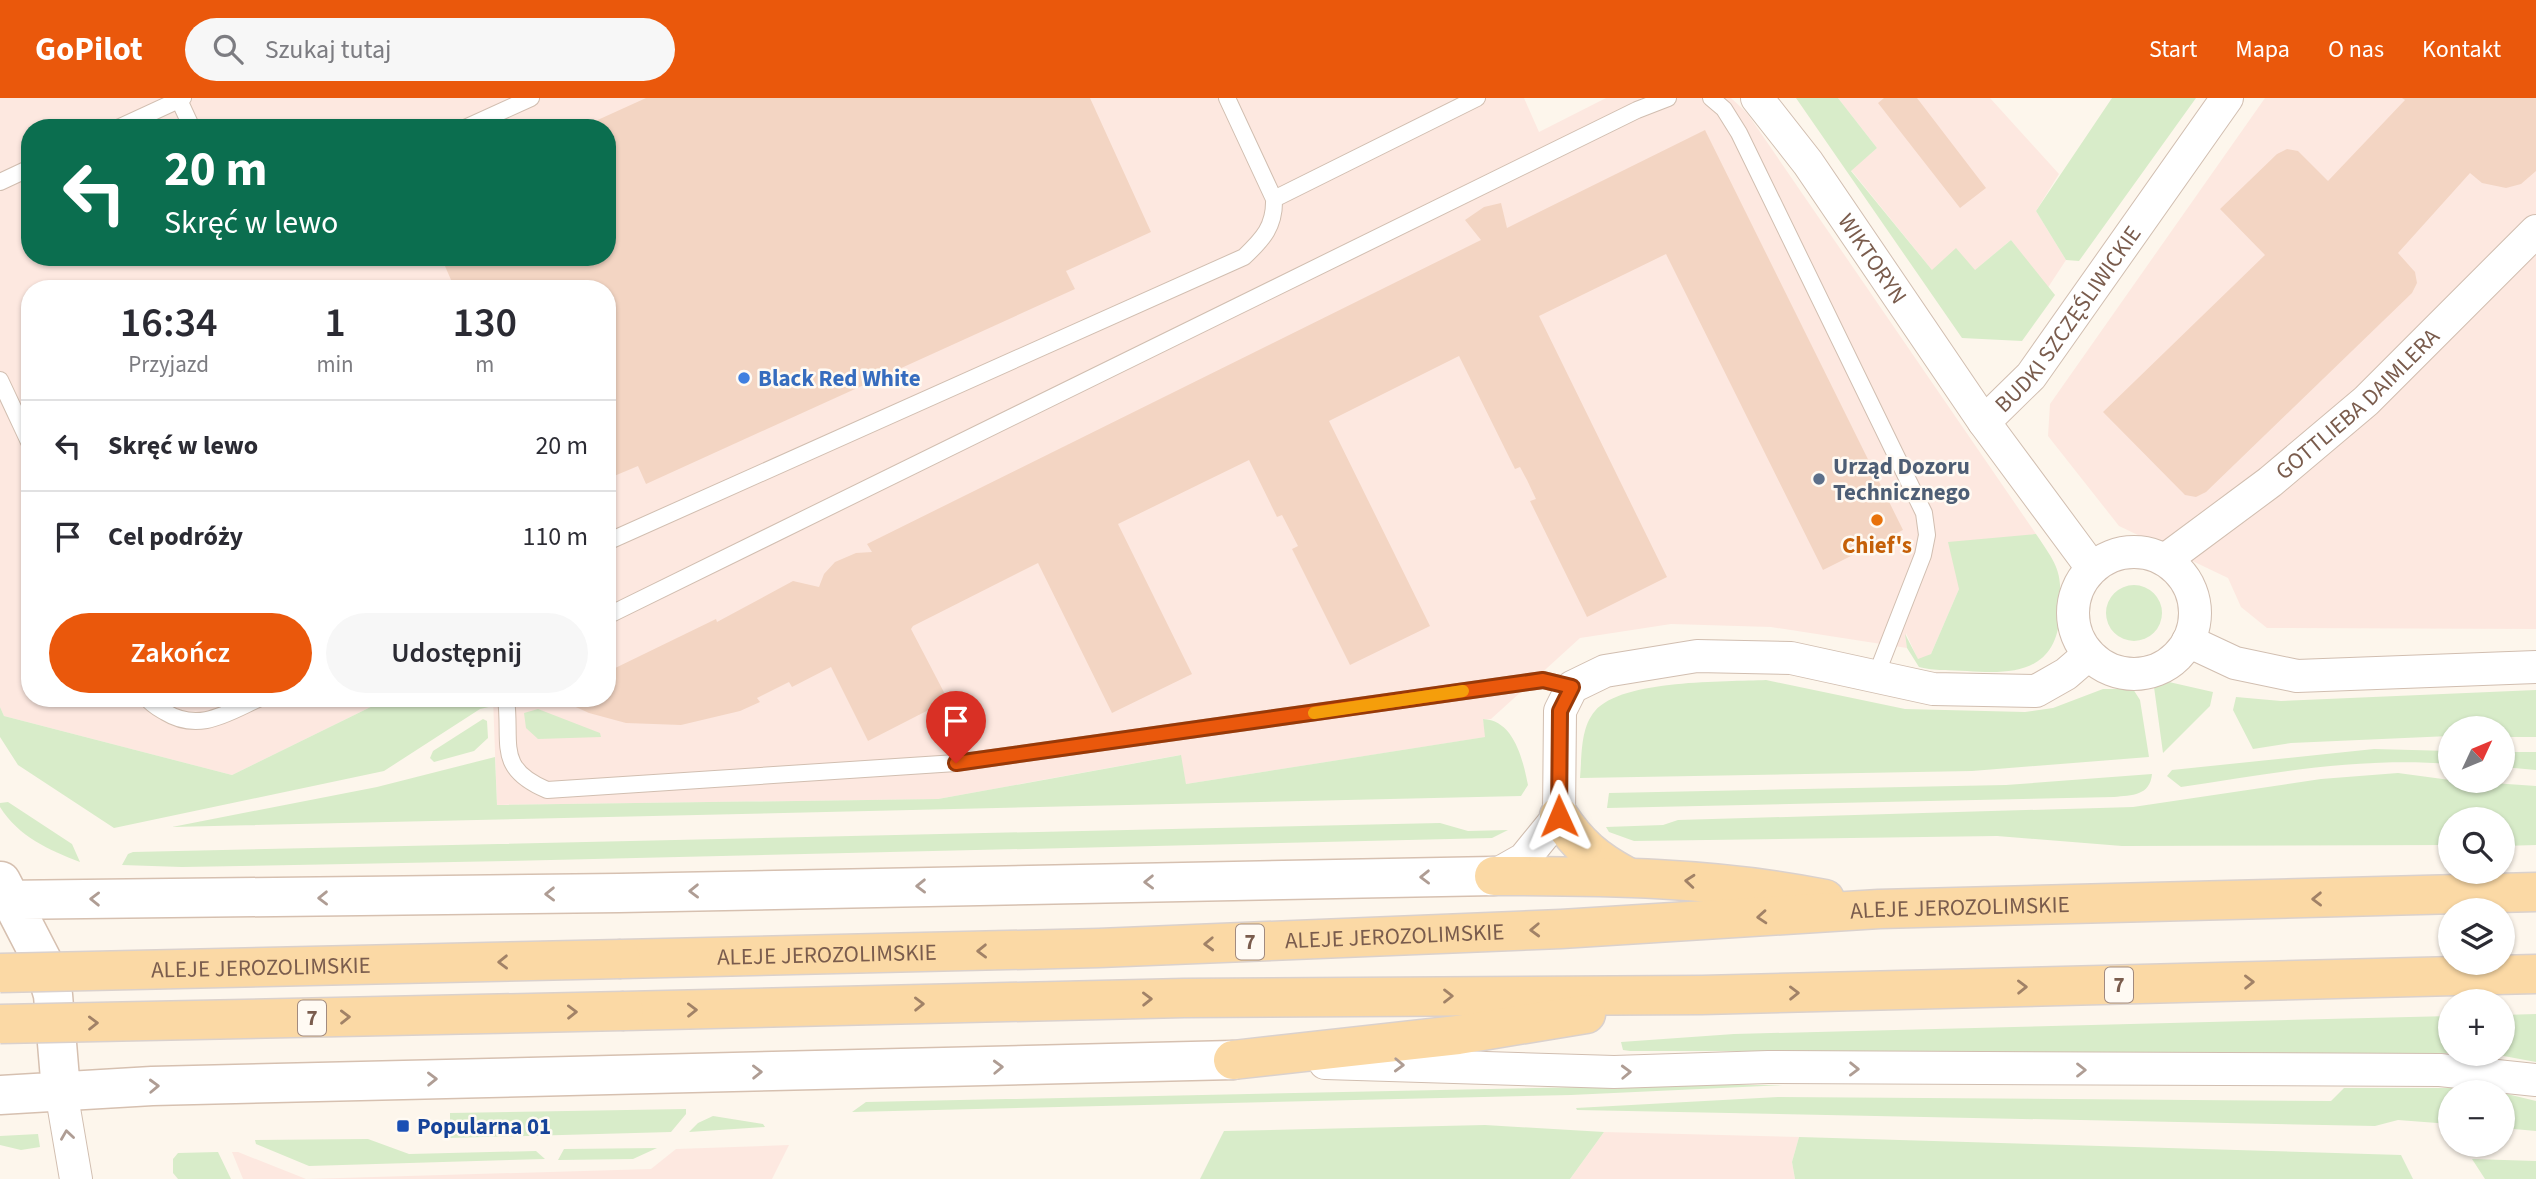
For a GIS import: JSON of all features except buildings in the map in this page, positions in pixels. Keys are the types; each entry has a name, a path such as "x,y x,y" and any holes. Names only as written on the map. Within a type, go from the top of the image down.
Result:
{"main road":[{"path":"1559,816 1574,840 1595,859 1626,876"},
{"path":"1494,876 1626,876 1766,887 1879,909"},
{"name":"ALEJE JEROZOLIMSKIE","path":"0,973 1099,948 1562,929 1879,909 2536,892"},
{"name":"7","path":"0,1024 1170,998 1702,995 2536,974"},
{"path":"1233,1060 1458,1035 1702,995"}],"street":[{"name":"WIKTORYN","path":"1757,98 1808,163 1984,422"},
{"name":"BUDKI SZCZĘŚLIWICKIE","path":"2092,568 1984,422 2031,376 2227,98"},
{"name":"GOTTLIEBA DAIMLERA","path":"2165,560 2270,482 2366,401 2536,231"},
{"path":"2127,552 2147,553 2165,560 2179,572 2190,587 2194,623 2188,641 2177,657 2161,668 2142,674 2122,674 2104,667 2088,654 2078,639 2073,611 2080,583 2092,568 2108,557 2127,552"},
{"path":"2188,641 2235,663 2297,676 2536,667"},
{"path":"3,893 183,900 1494,876 1524,859 1559,816 1560,711 1572,687 1605,671 1697,656 1791,658 1933,689 2036,691 2066,674 2088,654"},
{"path":"3,893 44,964 53,995 61,1091 76,1179"},
{"path":"0,1094 1233,1060 1614,1072 1768,1067 2440,1070 2536,1080"}],"lane":[{"path":"485,119 531,98"},
{"path":"616,538 1244,257 1260,242 1275,217 1273,199 1227,98"},
{"path":"1273,199 1477,98"},
{"path":"616,612 1637,110 1668,98"},
{"path":"1711,98 1724,109 1739,133 1924,513 1927,535 1923,555 1875,678"},
{"path":"138,119 181,99 189,119"},
{"path":"0,182 21,172"},
{"path":"0,380 21,425"},
{"path":"506,707 509,760 528,782 547,790 956,763 1543,680 1572,687"},
{"path":"157,707 187,723 214,720 241,707"}],"shaded area":[{"path":"0,98 1524,98 1539,132 1606,98 1731,98 1747,113 2036,534 2023,536 1959,589 1931,654 1918,660 1906,633 1907,648 1771,627 1671,624 1580,638 1491,719 1483,719 1486,737 1186,784 1180,755 938,799 497,805 493,707 616,707 616,280 21,280 21,707 371,707 232,775 4,716 0,707"},
{"path":"1838,98 1990,98 2059,174 2036,211 2066,260 2047,289 2011,240 1974,271 1932,270 1851,170 1877,148"},
{"path":"2265,98 2536,98 2536,629 2267,628 2241,607 2228,578 2119,526 2048,436 2050,404"},
{"path":"1604,1132 1799,1137 1792,1162 1795,1179 1570,1179"},
{"path":"789,1145 772,1179 306,1179 651,1169 676,1149"},
{"path":"232,1152 238,1152 306,1179 243,1179"}],"green space":[{"path":"1796,98 1838,98 1877,148 1851,171 1932,270 1956,248 1975,270 2011,240 2055,295 2022,341 1962,338"},
{"path":"2112,98 2196,98 2079,261 2066,260 2036,211"},
{"path":"2036,534 2054,563 2060,588 2057,632 2051,647 2042,658 2017,670 2002,672 1919,667 1907,648 1905,634 1918,659 1931,654 1959,589 1948,542"},
{"path":"2134,585 2145,587 2154,593 2160,602 2160,624 2154,633 2145,639 2134,641 2123,639 2114,633 2108,624 2106,613 2108,602 2114,593 2123,587"},
{"path":"1766,680 1905,709 2025,712 2053,708 2103,689 2133,689 2140,700 2149,757 1972,771 1580,778 1587,726 1595,711 1608,701 1627,693 1676,684"},
{"path":"2169,682 2213,692 2210,706 2163,753 2154,687"},
{"path":"2536,690 2536,737 2515,737 2515,716 2438,716 2438,737 2291,743 2253,749 2233,710 2236,697 2281,701"},
{"path":"0,707 4,716 232,775 371,707 489,707 480,709 384,771 114,828 18,765 0,737"},
{"path":"538,709 600,733 601,737 538,739 526,728 524,713"},
{"path":"483,719 487,721 488,738 474,751 434,762 430,758 433,751"},
{"path":"1483,719 1502,726 1510,734 1520,753 1528,785 1521,796 172,827 377,787 495,757 497,805 938,799 1181,755 1186,784 1485,737"},
{"path":"2374,749 2438,751 2438,763 2349,765 2181,787 2167,776 2172,770"},
{"path":"2515,752 2536,752 2536,770 2515,768"},
{"path":"2398,773 2438,778 2438,793 2515,793 2515,785 2536,786 2536,845 2515,846 2515,807 2438,807 2438,845 2122,846 1997,836 1634,841 1609,832 1606,827 1663,825 1678,820 2133,807 2321,779"},
{"path":"2152,774 2148,787 2144,790 2133,795 2114,797 1607,808 1609,793 2006,785"},
{"path":"8,802 72,844 80,862 46,847 16,827 0,807 0,803"},
{"path":"1440,823 1468,831 1508,830 1492,838 508,861 182,867 122,865 128,854 133,852"},
{"path":"2536,1014 2536,1062 2515,1058 2515,1015"},
{"path":"2438,1016 2438,1053 2245,1055 1630,1051 1623,1050 1621,1042 1734,1034"},
{"path":"1783,1085 1571,1095 852,1112 866,1102"},
{"path":"2344,1088 2438,1088 2438,1123 2398,1120 2375,1126 1576,1108 1778,1097 2331,1101"},
{"path":"2515,1096 2536,1101 2536,1131 2515,1129"},
{"path":"686,1109 686,1114 671,1132 450,1138 450,1113"},
{"path":"713,1116 763,1124 765,1127 689,1132 698,1123"},
{"path":"1485,1125 1604,1132 1570,1179 1200,1179 1224,1131"},
{"path":"38,1134 40,1147 21,1150 0,1145 0,1136"},
{"path":"1799,1137 2401,1155 2413,1179 1795,1179 1792,1162"},
{"path":"368,1139 409,1154 536,1151 545,1159 309,1166 256,1144 255,1140"},
{"path":"657,1148 633,1159 558,1160 564,1149"},
{"path":"218,1152 231,1179 178,1179 173,1173 173,1159 178,1153"},
{"path":"2472,1159 2536,1161 2536,1179 2485,1179"}],"slow traffic":[{"path":"1314,713 1463,691"}],"place":[{"name":"Black Red White","path":"744,378"},
{"name":"Urząd Dozoru Technicznego","path":"1819,479"},
{"name":"Chief's","path":"1877,520"},
{"name":"Popularna 01","path":"403,1126"}],"route":[{"path":"956,763 1543,680 1572,687 1560,711 1559,816"}]}
